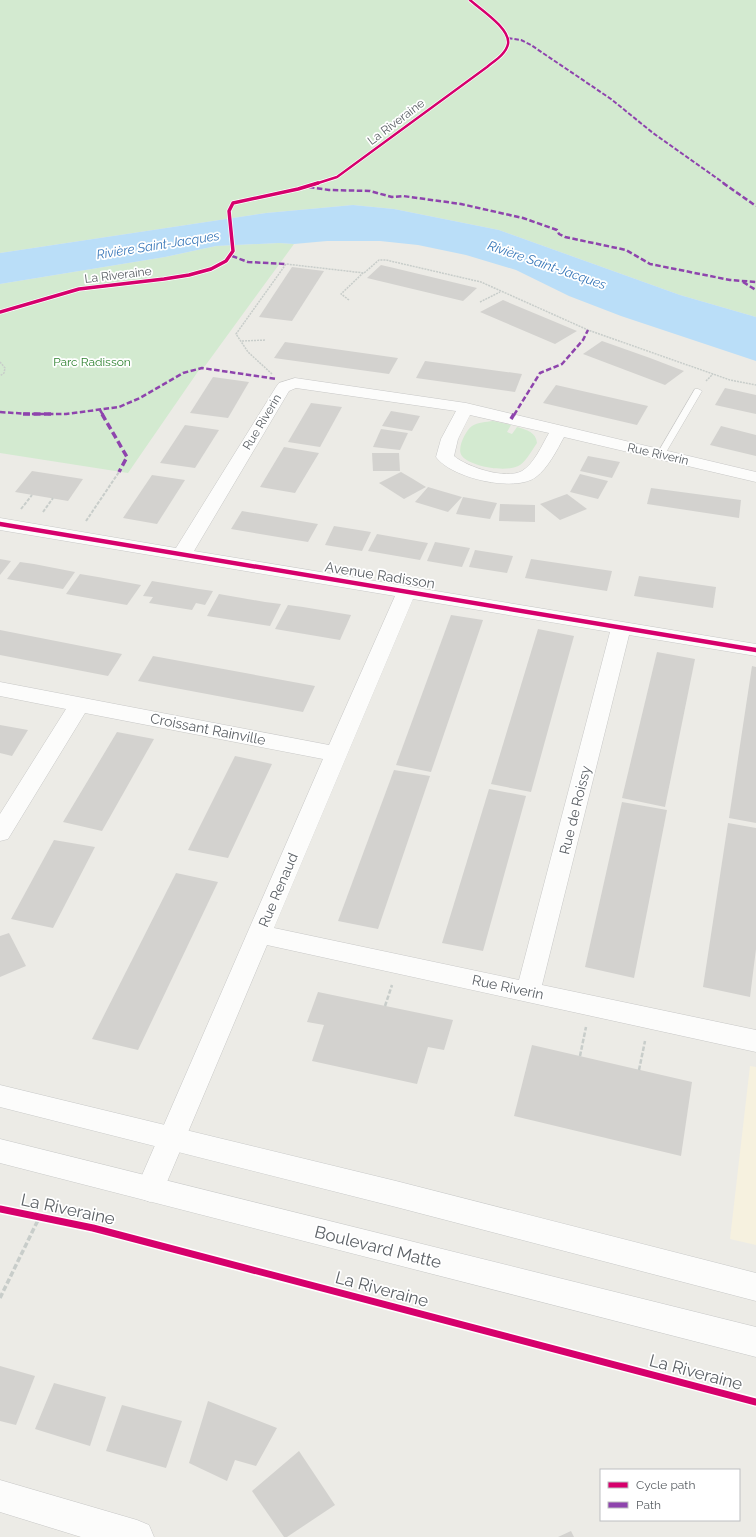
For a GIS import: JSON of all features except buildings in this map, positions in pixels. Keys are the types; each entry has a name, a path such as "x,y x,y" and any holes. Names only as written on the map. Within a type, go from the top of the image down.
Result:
{"street":[{"name":"Rue Riverin","path":"182,554 282,390 286,386 301,383 428,401 466,408 756,477"},
{"path":"466,408 446,447 445,457 451,463 490,476 515,478 529,474 560,430"},
{"name":"Avenue Radisson","path":"0,524 756,650"},
{"name":"Rue Renaud","path":"150,1189 406,592"},
{"name":"Rue de Roissy","path":"528,992 621,628"},
{"name":"Croissant Rainville","path":"0,689 336,754"},
{"path":"0,833 80,704"},
{"name":"Rue Riverin","path":"259,934 756,1041"},
{"path":"0,1096 543,1231 756,1287"},
{"name":"Boulevard Matte","path":"0,1151 756,1342"},
{"path":"0,1496 137,1537"}],"lane":[{"path":"661,454 698,391"}],"path":[{"path":"349,300 342,294 348,286 379,260 386,260 481,282 500,292 588,330 730,380 756,385"},
{"path":"273,375 248,352 236,334 286,264 364,273"},
{"path":"480,302 500,292"},
{"path":"242,342 266,340"},
{"path":"0,362 5,368 4,373 0,376"},
{"path":"76,536 120,472"},
{"path":"580,1056 591,1005"},
{"path":"639,1070 649,1018"},
{"path":"0,1298 39,1218"}],"shaded area":[{"path":"750,1066 756,1067 756,1245 730,1239"}],"green space":[{"path":"0,0 756,0 756,317 680,295 499,230 394,209 353,205 266,213 0,253"},
{"name":"Parc Radisson","path":"279,243 294,244 205,366 199,370 128,473 0,453 0,284 165,257 216,246"},
{"path":"493,421 511,425 507,432 512,434 517,427 527,430 535,436 537,443 527,458 520,465 507,469 490,468 467,460 460,453 461,444 465,435 472,426 482,422"}],"water":[{"name":"Rivière Saint-Jacques","path":"353,205 394,209 499,230 680,295 756,317 756,361 621,316 569,296 516,270 466,255 418,245 380,241 327,241 294,244 279,243 216,246 165,257 0,284 0,253 266,213"}],"marked path":[{"path":"508,38 521,40 531,45 611,99 653,133 756,206"},
{"path":"309,187 329,190 370,191 392,197 403,196 461,204 523,218 557,230 559,234 565,237 604,244 626,250 650,264 730,280 756,282"},
{"path":"232,256 248,262 286,264"},
{"path":"743,282 756,290"},
{"path":"511,419 540,373 562,364 583,340 588,330"},
{"path":"0,412 13,414 66,414 119,407 131,403 174,377 202,368 277,379"},
{"path":"100,410 127,457 119,472"}],"cycle path":[{"name":"La Riveraine","path":"0,312 29,305 79,289 138,283 189,275 211,269 226,261 233,251 229,211 233,203 298,189 337,177 487,67 502,54 507,48 508,44 508,38 505,32 494,20 470,0"},
{"path":"0,524 756,650"},
{"name":"La Riveraine","path":"0,1209 93,1228 756,1402"}]}
